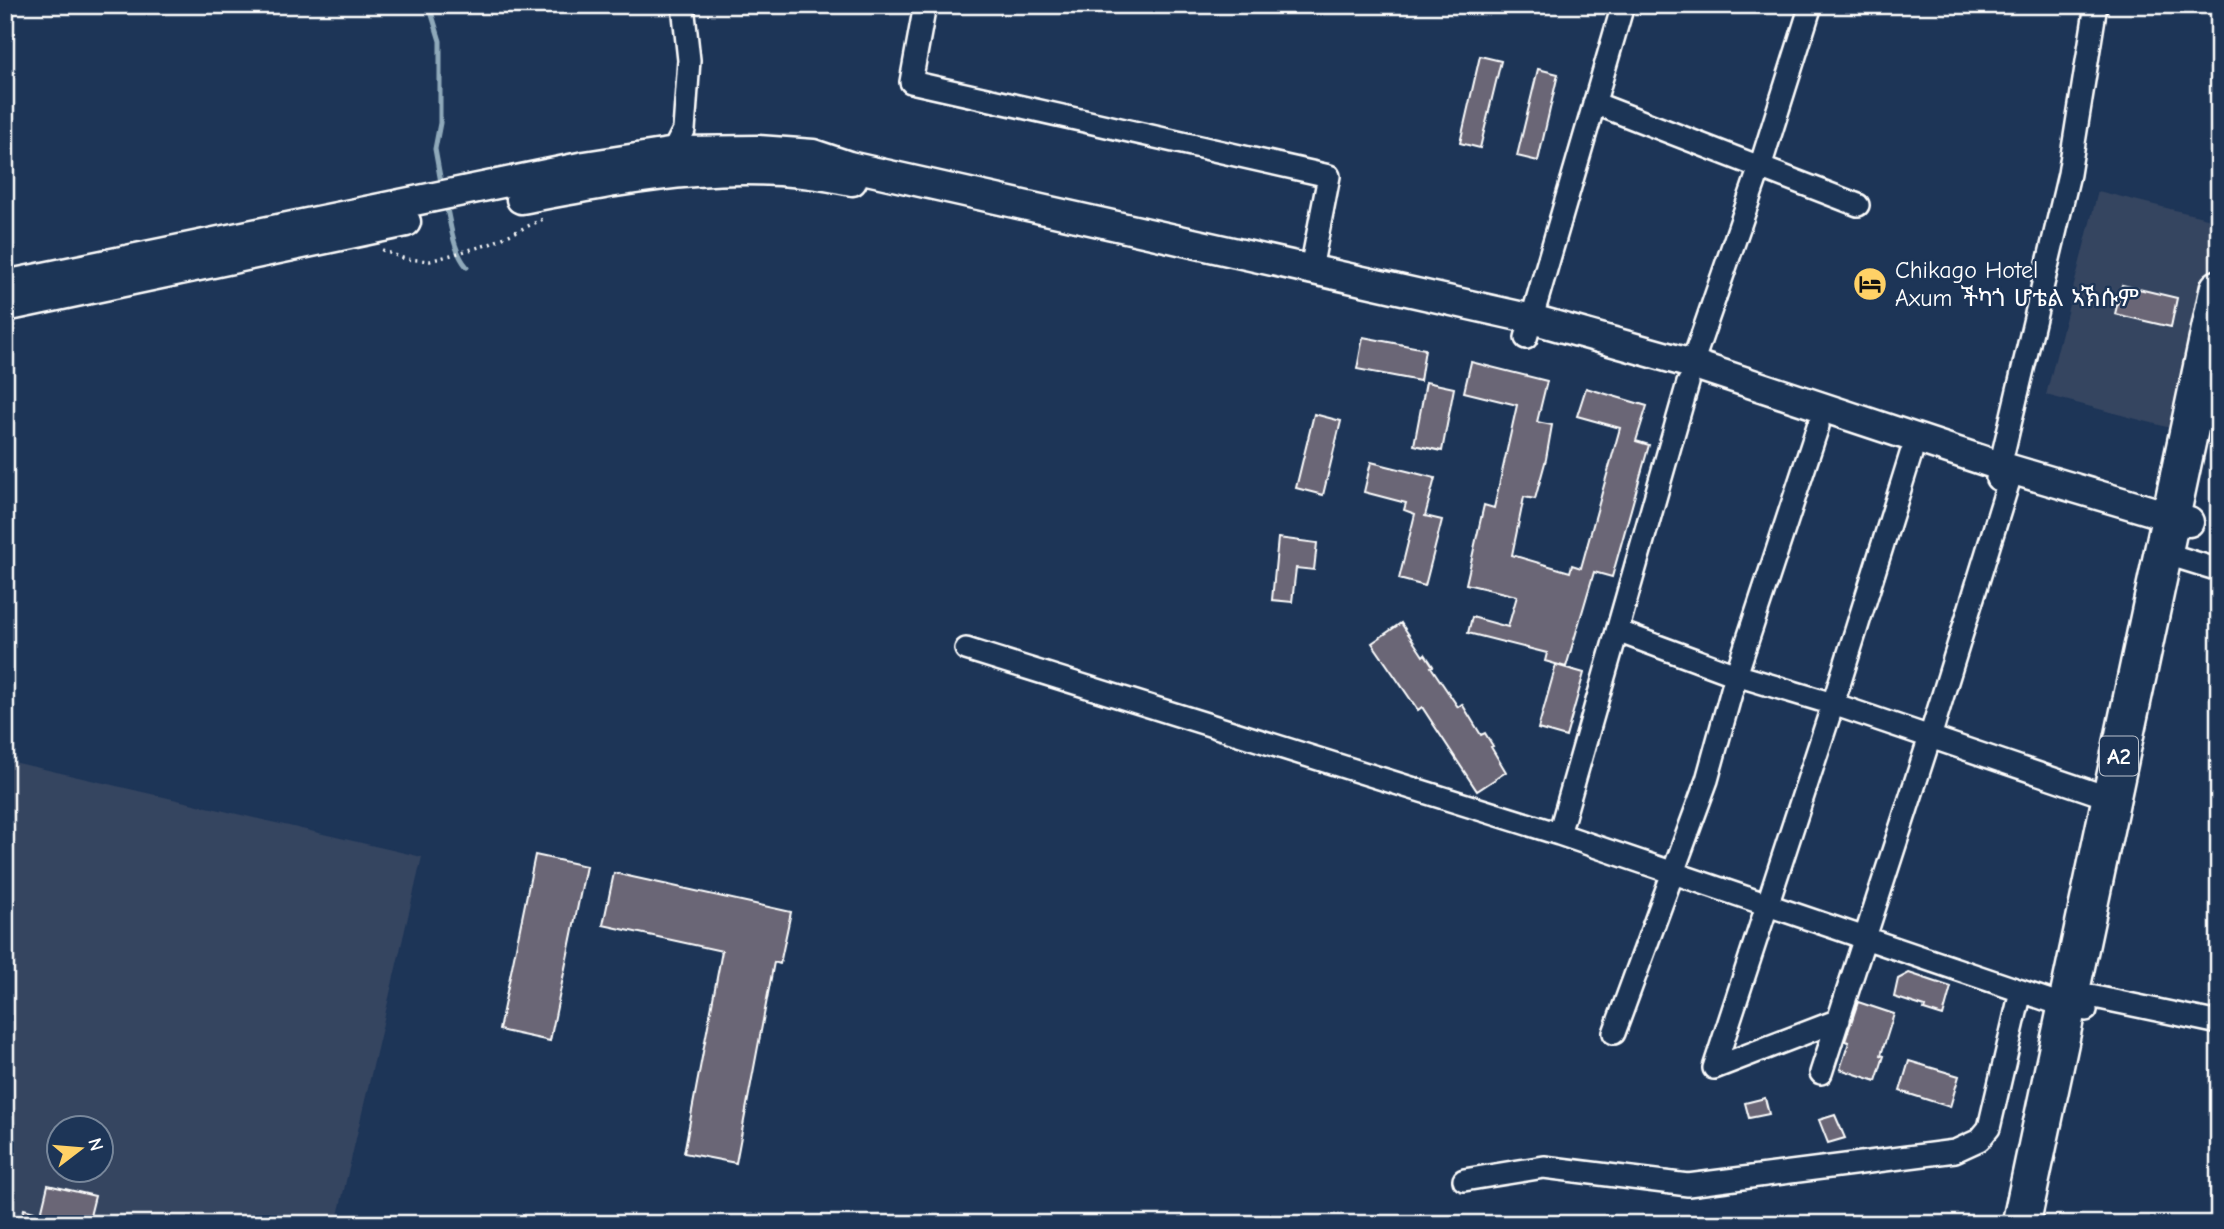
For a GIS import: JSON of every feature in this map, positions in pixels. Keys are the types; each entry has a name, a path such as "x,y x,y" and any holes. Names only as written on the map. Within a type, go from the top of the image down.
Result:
{"highway":[{"name":"A2","path":"2021,1224 2078,1002 2176,538 2219,289"},
{"name":"A2","path":"2042,1224 2110,798 2176,538 2219,385"}],"street":[{"path":"669,163 684,130 688,89 689,60 683,5"},
{"path":"925,5 911,82 1329,176 1311,269"},
{"path":"1529,329 1623,5"},
{"path":"1559,834 1690,374 1811,5"},
{"path":"1821,1073 1930,737 2002,477 2069,174 2096,5"},
{"path":"1594,103 1858,205"},
{"path":"5,307 348,236 669,163 716,149 813,154 849,166 1311,269 1690,374 2002,477 2176,538 2219,570"},
{"path":"5,285 572,169 669,163 848,180 1529,329"},
{"path":"1690,374 1818,426 1911,454 2002,477"},
{"path":"1614,1033 1707,780 1736,675 1818,426"},
{"path":"1839,1020 1714,1068 1765,905 1833,704 1911,454"},
{"path":"1617,631 1736,675 1833,704 2110,798"},
{"path":"966,649 1559,834 2021,991 2219,1023"},
{"path":"1464,1180 1544,1167 1688,1185 1955,1151 1979,1140 1989,1128 2021,991"}],"path":[{"path":"348,236 405,259 430,261 508,237 548,216"}],"shaded area":[{"path":"2098,191 2219,221 2178,430 2046,395"},
{"path":"5,760 422,857 336,1224 5,1224"}],"building":[{"path":"1480,56 1501,61 1480,148 1460,143"},
{"path":"1538,69 1558,74 1538,161 1517,156"},
{"path":"2122,285 2177,298 2171,327 2115,314"},
{"path":"1363,337 1425,349 1420,381 1357,369"},
{"path":"1471,362 1547,381 1537,422 1552,425 1546,459 1535,499 1524,497 1512,555 1570,572 1572,565 1581,568 1620,428 1577,416 1586,388 1647,406 1636,441 1649,445 1612,577 1594,572 1566,667 1545,661 1547,653 1468,633 1472,617 1508,627 1517,596 1466,584 1484,505 1494,508 1517,405 1464,392"},
{"path":"1426,382 1454,388 1442,451 1414,445"},
{"path":"1314,414 1341,421 1323,495 1296,488"},
{"path":"1371,462 1435,478 1425,516 1442,520 1425,586 1399,579 1415,514 1404,510 1406,503 1364,492"},
{"path":"1278,538 1317,543 1314,570 1296,568 1292,602 1272,600"},
{"path":"1401,623 1423,656 1425,654 1458,707 1462,704 1481,735 1485,733 1506,772 1477,791 1422,707 1418,710 1372,643"},
{"path":"1556,665 1584,673 1566,737 1538,729"},
{"path":"535,855 586,866 550,1041 499,1030"},
{"path":"614,873 791,912 780,964 774,962 736,1163 684,1153 722,951 603,925"},
{"path":"1909,973 1951,987 1943,1016 1894,997 1898,979"},
{"path":"1858,1002 1894,1014 1876,1081 1840,1069 1849,1042 1845,1041"},
{"path":"1909,1061 1959,1076 1950,1107 1900,1091"},
{"path":"1765,1098 1769,1114 1749,1118 1745,1103"},
{"path":"1835,1115 1845,1138 1828,1143 1819,1120"},
{"path":"48,1185 95,1196 88,1224 20,1224 24,1209 41,1214"}],"waterway":[{"path":"429,5 440,41 440,123 435,149 442,188"},
{"path":"446,205 456,246 467,267"}],"place":[{"name":"Chikago Hotel Axum ችካጎ ሆቴል ኣኽሱም","path":"1870,284"}]}
